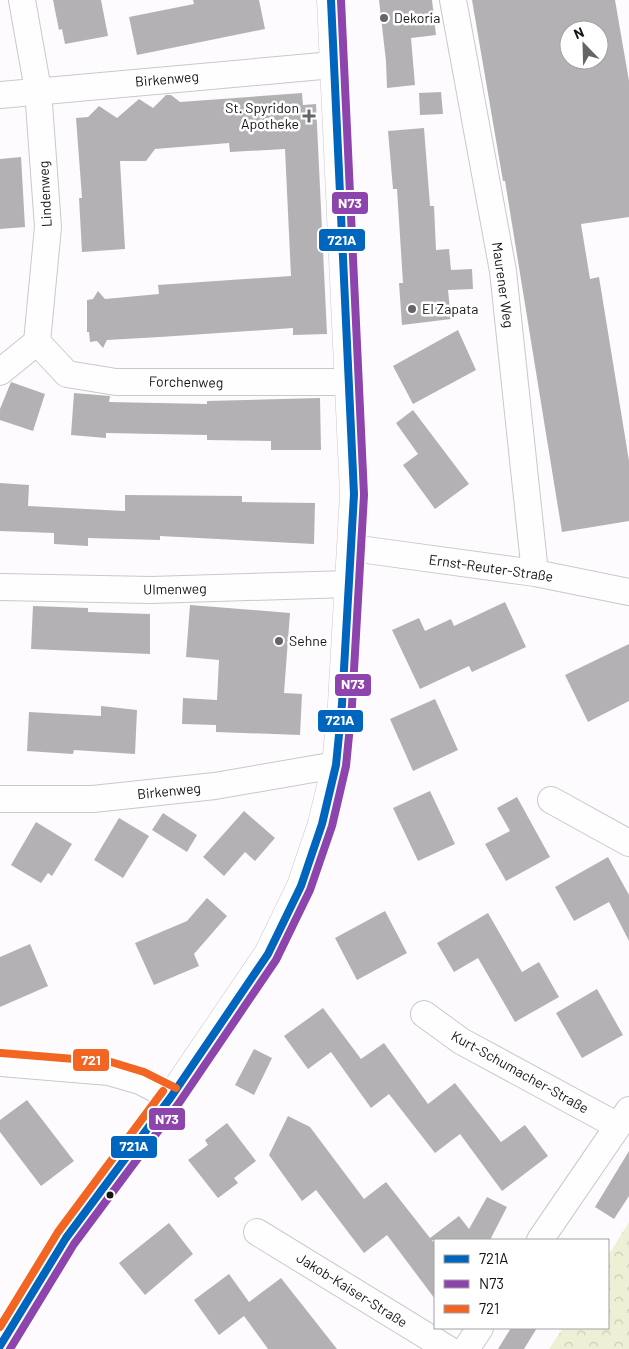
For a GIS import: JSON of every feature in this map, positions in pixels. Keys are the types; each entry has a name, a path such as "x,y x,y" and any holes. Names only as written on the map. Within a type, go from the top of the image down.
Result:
{"street":[{"name":"Lindenweg","path":"22,0 38,90 48,228 37,342"},
{"path":"0,1346 18,1313 66,1238 171,1097 268,954 301,886 322,824 336,765 342,704 354,494 331,0"},
{"name":"Maurener Weg","path":"454,0 503,271 535,573"},
{"name":"Birkenweg","path":"0,95 38,90 333,65"},
{"path":"0,372 37,342"},
{"name":"Forchenweg","path":"37,342 67,374 116,382 349,382"},
{"name":"Ernst-Reuter-Straße","path":"352,548 535,573 629,592"},
{"name":"Ulmenweg","path":"0,586 151,590 350,584"},
{"name":"Birkenweg","path":"0,798 102,798 215,786 336,765"},
{"path":"551,800 629,844"},
{"name":"Kurt-Schumacher-Straße","path":"424,1014 461,1041 624,1118"},
{"path":"0,1063 109,1072 140,1081 171,1097"},
{"path":"541,1239 624,1118"},
{"name":"Jakob-Kaiser-Straße","path":"256,1232 448,1349"},
{"path":"466,1349 479,1329"}],"green space":[{"path":"629,1222 629,1349 549,1349 562,1329 609,1329 609,1254"}],"building":[{"path":"53,0 101,0 108,36 65,44 62,29 59,30"},
{"path":"193,0 259,0 265,29 137,55 129,17 194,4"},
{"path":"379,0 432,0 436,35 411,38 415,85 387,88"},
{"path":"472,0 615,0 629,81 629,217 581,224 590,279 599,277 629,461 629,521 562,532 505,181 503,181"},
{"path":"441,92 443,114 420,115 419,93"},
{"path":"302,93 303,105 316,104 327,334 293,335 293,328 107,340 103,348 97,341 90,342 89,332 87,332 87,300 93,299 98,291 105,299 159,294 158,285 291,276 285,149 230,152 229,143 155,149 146,161 120,161 125,249 82,252 79,198 82,198 76,118 88,117 99,106 117,118 139,99 153,108 166,95 171,95 180,102"},
{"path":"424,128 430,206 434,206 436,250 449,249 451,270 472,269 473,289 448,290 451,319 402,325 399,283 403,283 397,189 393,189 388,131"},
{"path":"21,157 25,227 0,229 0,159"},
{"path":"458,330 476,370 413,404 393,366"},
{"path":"11,382 45,394 33,431 0,420 0,409"},
{"path":"74,393 110,396 109,402 207,404 207,401 320,398 321,450 271,450 271,441 207,440 207,435 106,433 106,438 71,435"},
{"path":"413,410 469,484 435,509 403,465 418,454 396,423"},
{"path":"0,483 29,485 28,506 125,511 125,495 242,496 242,502 315,503 314,544 160,536 160,540 88,538 88,546 54,544 54,533 0,531"},
{"path":"505,602 526,647 472,672 469,666 420,689 392,630 419,618 425,631 451,619 454,626"},
{"path":"190,605 290,613 284,693 302,694 300,735 216,732 216,725 182,724 183,698 217,700 219,660 186,657"},
{"path":"33,606 88,608 88,612 150,614 150,654 31,649"},
{"path":"629,644 629,701 588,722 565,675"},
{"path":"435,699 458,750 413,771 390,719"},
{"path":"101,706 137,710 135,754 74,750 73,754 27,751 29,712 101,716"},
{"path":"430,791 455,844 418,861 393,808"},
{"path":"517,797 550,857 506,881 485,844 510,831 497,808"},
{"path":"244,811 275,838 255,861 245,852 224,876 203,857"},
{"path":"163,813 197,835 187,852 152,830"},
{"path":"119,818 149,836 123,878 94,860"},
{"path":"36,822 72,844 52,876 48,873 41,883 11,865"},
{"path":"608,857 629,895 629,941 609,902 574,921 555,887"},
{"path":"207,898 227,916 194,954 199,966 154,985 135,943 187,921"},
{"path":"385,911 407,953 357,980 335,938"},
{"path":"488,913 522,972 539,962 559,997 515,1022 478,958 454,972 437,943"},
{"path":"30,944 48,986 0,1007 0,957"},
{"path":"597,989 623,1035 582,1058 556,1013"},
{"path":"323,1008 361,1059 384,1043 428,1104 455,1083 501,1142 525,1125 548,1156 502,1191 460,1134 435,1153 389,1094 371,1108 331,1052 308,1069 284,1036"},
{"path":"254,1049 272,1058 254,1095 235,1085"},
{"path":"27,1100 74,1161 41,1186 0,1132 0,1120"},
{"path":"288,1116 310,1127 364,1199 386,1182 430,1238 459,1216 469,1229 487,1197 507,1207 491,1239 432,1240 434,1243 434,1298 387,1235 364,1253 316,1190 302,1201 269,1155"},
{"path":"227,1123 256,1161 234,1178 238,1183 218,1198 188,1160 208,1145 205,1140"},
{"path":"629,1151 629,1196 614,1219 595,1207"},
{"path":"169,1223 193,1254 145,1295 119,1263"},
{"path":"229,1274 249,1302 281,1278 337,1349 268,1349 244,1316 219,1335 194,1300"},
{"path":"510,1329 536,1329 524,1349 498,1349"}],"transit line":[{"name":"721A","path":"0,1346 66,1238 171,1097 268,954 301,886 322,824 336,765 342,704 354,494 331,0"},
{"name":"N73","path":"10,1349 74,1244 179,1103 276,960 310,890 332,826 346,766 352,705 364,495 341,0"},
{"name":"721","path":"1,1053 111,1062 144,1072 176,1088"},
{"name":"721","path":"0,1327 58,1232 163,1091"}],"place":[{"name":"Dekoria","path":"384,18"},
{"name":"St. Spyridon Apotheke","path":"309,116"},
{"name":"El Zapata","path":"412,309"},
{"name":"Sehne","path":"279,641"}]}
